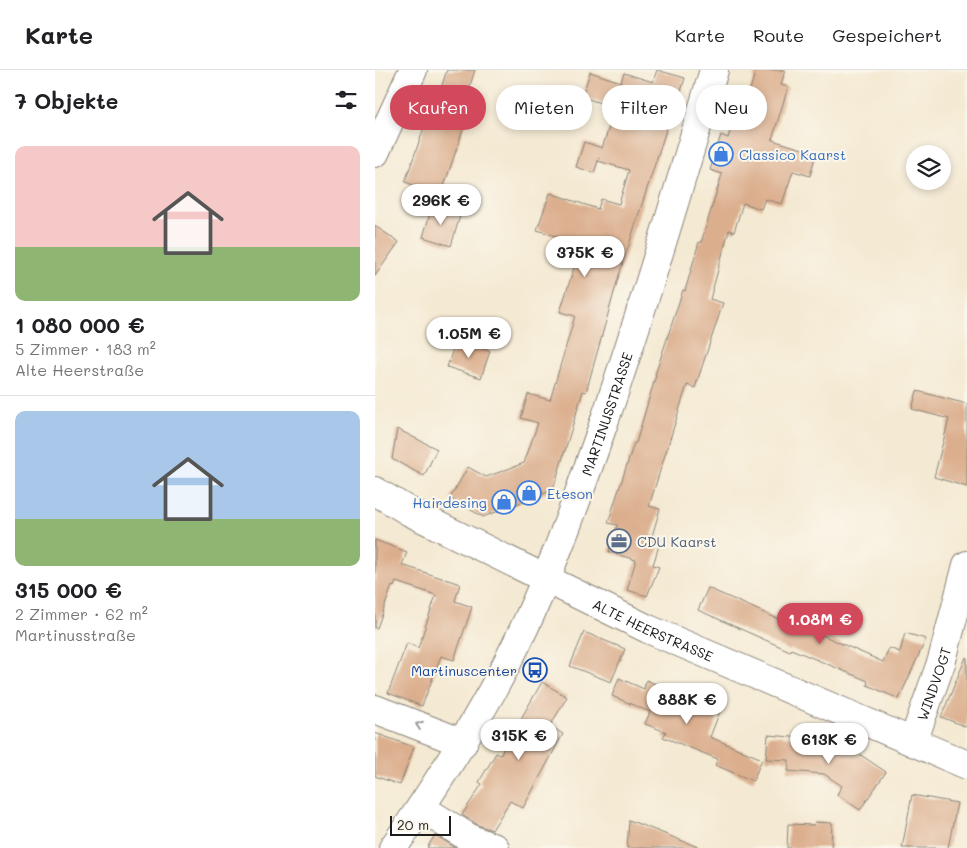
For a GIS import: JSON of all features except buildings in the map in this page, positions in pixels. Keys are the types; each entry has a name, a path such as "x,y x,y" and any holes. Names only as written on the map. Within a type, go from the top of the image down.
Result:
{"street":[{"path":"375,153 413,70"},
{"name":"MARTINUSSTRASSE","path":"393,848 463,743 505,666 546,579 569,523 642,311 714,70"},
{"name":"ALTE HEERSTRASSE","path":"375,491 411,512 701,653 967,765"},
{"name":"WINDVOGT","path":"913,742 942,660 967,565"},
{"path":"375,709 463,743"},
{"path":"421,808 471,839 495,848"}],"place":[{"name":"Classico Kaarst","path":"721,154"},
{"name":"Eteson","path":"529,493"},
{"name":"Hairdesing","path":"504,502"},
{"name":"CDU Kaarst","path":"619,541"},
{"name":"Martinuscenter","path":"535,670"}]}
